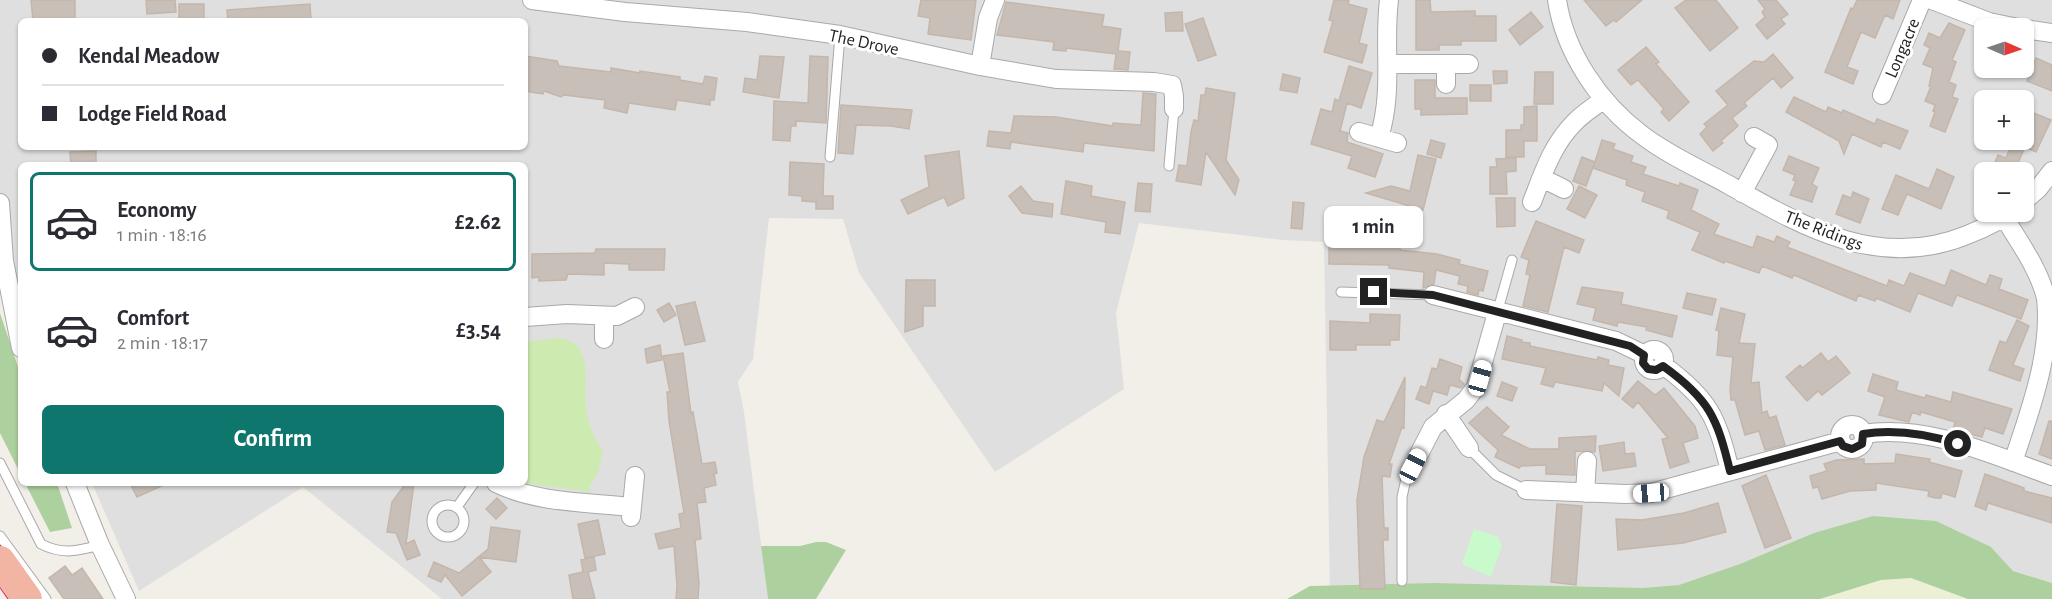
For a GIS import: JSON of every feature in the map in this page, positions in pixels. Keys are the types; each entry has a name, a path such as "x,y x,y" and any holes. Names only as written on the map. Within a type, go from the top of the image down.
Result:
{"highway":[{"path":"0,561 27,599"}],"street":[{"name":"The Drove","path":"532,0 625,12 747,22 840,35 980,66 1056,79 1154,82 1172,85 1174,109"},
{"path":"980,66 988,18 995,0"},
{"path":"1379,138 1386,115 1389,0"},
{"name":"The Ridings","path":"1557,0 1570,44 1584,71 1604,99 1625,122 1644,136 1742,193 1813,230 1871,247 1904,249 1930,247 1965,236 1992,222"},
{"name":"Longacre","path":"1882,95 1922,0"},
{"name":"Longacre","path":"1932,0 1979,18"},
{"path":"2034,30 2052,33"},
{"path":"1388,64 1469,64"},
{"path":"1446,64 1446,84"},
{"path":"1532,202 1551,154 1563,135 1575,122 1604,99"},
{"path":"1359,132 1397,143"},
{"path":"1742,193 1768,145 1754,137"},
{"path":"2034,192 2052,171"},
{"path":"1542,178 1564,189"},
{"path":"0,203 4,261 18,336"},
{"path":"2011,222 2031,260 2045,297 2049,319 2049,363 2013,462"},
{"path":"1433,295 1497,313 1616,341 1644,355 1643,363 1648,369 1656,370 1663,366 1693,389 1713,415 1730,471"},
{"path":"528,317 567,314 617,316 635,308"},
{"path":"1419,452 1433,427 1446,414 1466,400 1476,387 1497,313"},
{"path":"604,317 604,339"},
{"path":"1446,414 1469,448"},
{"path":"1526,490 1626,495 1651,493 1840,441 1841,432 1848,426 1857,427 1863,434 1879,431 1907,432 1940,438 2052,476"},
{"path":"1585,493 1587,462"},
{"path":"502,486 515,492 631,512 635,476"},
{"path":"76,486 100,545 126,599"}],"lane":[{"path":"830,157 840,35"},
{"path":"1169,166 1174,109"},
{"path":"1497,313 1512,260"},
{"path":"1341,292 1433,295"},
{"path":"1469,448 1496,476 1526,490"},
{"path":"1402,580 1402,497 1406,479 1419,452"},
{"path":"0,463 41,544 54,550 69,552 100,545"},
{"path":"457,507 472,486"},
{"path":"0,537 46,599"}],"shaded area":[{"path":"0,0 2052,0 2052,583 2013,571 1991,547 1680,592 1330,595 1324,242 1283,240 1139,223 1116,313 1124,389 995,472 859,273 843,219 769,218 753,359 738,382 744,412 768,599 442,599 303,487 139,591 93,486 528,486 528,162 18,162 18,282 0,206"}],"green space":[{"path":"0,313 18,367 18,469 0,433"},
{"path":"557,338 577,346 582,354 586,375 587,413 594,436 603,451 598,473 589,487 591,492 528,484 528,342"},
{"path":"27,486 58,486 72,528 50,532"},
{"path":"1873,516 1936,521 1991,547 2013,571 2052,583 2052,599 1968,599 1911,578 1881,580 1820,599 1287,599 1310,586 1434,583 1643,588 1679,585 1740,564 1814,533"},
{"path":"1474,529 1498,537 1502,546 1491,577 1462,564"},
{"path":"826,542 846,550 816,599 768,599 761,546 800,546"},
{"path":"1911,578 1968,599 1820,599 1881,580"}],"building":[{"path":"31,0 75,0 75,18 33,18"},
{"path":"146,0 175,0 176,12 147,14"},
{"path":"921,0 976,0 971,40 928,34 930,18 918,16"},
{"path":"1334,0 1349,0 1348,4 1367,9 1359,43 1367,45 1362,63 1324,52 1333,21 1329,20"},
{"path":"1416,0 1430,0 1431,12 1475,11 1475,16 1496,16 1496,41 1461,41 1461,45 1439,45 1439,50 1416,50"},
{"path":"1584,0 1642,0 1616,22 1614,20 1606,26"},
{"path":"1686,0 1716,0 1738,28 1710,51 1675,8"},
{"path":"1758,0 1776,0 1788,14 1781,19 1785,24 1767,39 1756,25 1765,17 1762,12 1765,9"},
{"path":"1857,0 1900,0 1893,19 1885,15 1875,38 1861,32 1847,67 1858,71 1853,84 1825,72 1851,8 1853,9"},
{"path":"1006,2 1104,15 1102,26 1121,29 1118,51 1130,52 1128,70 1114,69 1116,54 1066,48 1066,51 1053,50 1054,42 997,35"},
{"path":"179,4 204,4 204,18 179,18"},
{"path":"310,4 311,18 228,18 227,10"},
{"path":"1182,12 1183,31 1166,31 1165,13"},
{"path":"1531,12 1543,27 1520,45 1509,30"},
{"path":"1203,18 1216,55 1198,61 1185,24"},
{"path":"1949,23 1965,30 1952,60 1956,62 1949,82 1956,85 1952,97 1958,99 1945,132 1930,126 1935,105 1925,101 1931,86 1929,86 1933,68 1923,64 1930,48 1924,45 1929,33 1940,38"},
{"path":"1646,47 1659,62 1656,64 1689,102 1669,121 1661,112 1664,109 1638,80 1631,85 1618,70"},
{"path":"1773,54 1793,78 1781,88 1773,78 1744,103 1747,106 1732,118 1738,126 1713,151 1700,134 1707,127 1704,124 1728,105 1716,91 1754,61 1764,62"},
{"path":"528,56 557,61 559,66 611,72 611,68 640,73 640,71 680,77 680,80 703,84 705,76 717,78 714,100 710,100 710,105 677,100 675,110 629,103 627,113 604,108 605,100 564,95 561,97 544,91 543,94 528,92"},
{"path":"760,56 784,57 779,98 743,92 745,78 757,80"},
{"path":"810,56 828,57 826,123 796,121 796,126 791,126 790,141 773,140 774,101 808,103"},
{"path":"2036,58 2052,65 2052,91 2027,81 2028,78 2034,78"},
{"path":"1349,66 1372,73 1361,108 1347,103 1340,131 1348,133 1347,142 1383,154 1375,177 1348,168 1352,156 1311,144 1321,109 1332,112 1335,99 1339,101"},
{"path":"1493,71 1507,71 1507,83 1494,84"},
{"path":"1535,72 1553,72 1553,104 1534,104"},
{"path":"1283,74 1300,78 1297,93 1280,90"},
{"path":"1415,80 1435,80 1435,98 1467,98 1467,114 1421,115 1421,109 1415,109"},
{"path":"1470,85 1491,85 1491,101 1470,101"},
{"path":"1206,88 1235,93 1226,160 1239,180 1235,195 1206,152 1201,185 1176,181 1179,165 1187,166 1191,132 1194,120 1198,121 1201,95 1205,95"},
{"path":"1143,93 1156,94 1154,151 1084,143 1083,152 1011,142 1010,149 987,146 989,131 1011,133 1014,116 1056,117 1113,126 1113,123 1141,125"},
{"path":"1794,97 1826,112 1828,107 1842,113 1843,110 1875,124 1877,119 1908,131 1900,149 1883,142 1881,147 1852,134 1844,154 1839,141 1786,112"},
{"path":"841,105 912,110 909,129 856,125 853,154 838,153"},
{"path":"1537,106 1537,141 1524,141 1524,157 1506,157 1506,130 1521,130 1521,125 1524,125 1524,107"},
{"path":"2034,113 2051,120 2036,152 2032,150 2034,150"},
{"path":"1431,140 1445,144 1441,158 1427,154"},
{"path":"1602,140 1615,144 1613,149 1633,156 1631,162 1646,167 1643,174 1698,190 1691,210 1719,224 1714,234 1753,248 1757,236 1774,242 1777,236 1790,242 1787,247 1887,286 1889,280 1904,286 1910,273 1945,286 1951,270 1986,285 1990,275 2002,279 1999,289 2028,300 2021,319 1957,295 1952,306 1918,293 1910,312 1876,298 1875,301 1858,295 1856,301 1794,275 1792,278 1762,266 1759,273 1725,261 1724,263 1692,250 1700,232 1667,218 1669,211 1642,201 1645,192 1626,185 1627,180 1593,168"},
{"path":"2009,150 2024,150 2018,162 1995,162 1998,155 2006,158"},
{"path":"96,151 96,162 71,162 70,152"},
{"path":"959,151 964,198 948,206 944,197 908,214 901,200 929,187 925,156"},
{"path":"1418,155 1436,159 1423,210 1366,193 1391,186 1410,191"},
{"path":"1789,156 1819,168 1812,184 1817,187 1812,202 1790,195 1796,181 1793,180 1795,175 1783,170"},
{"path":"1582,157 1595,162 1586,186 1573,181"},
{"path":"1516,158 1516,171 1506,172 1507,194 1490,194 1490,167 1497,167 1496,159"},
{"path":"790,162 824,164 823,196 833,196 833,209 816,209 816,202 802,201 802,196 789,195"},
{"path":"1937,169 1954,177 1941,209 1907,194 1898,215 1882,209 1896,175 1929,189"},
{"path":"1066,181 1092,186 1091,196 1125,202 1120,234 1105,232 1106,222 1061,214"},
{"path":"1138,183 1152,184 1150,212 1135,211"},
{"path":"1021,186 1033,201 1053,204 1052,217 1022,213 1009,196"},
{"path":"1579,186 1597,195 1585,218 1567,209"},
{"path":"1853,192 1869,199 1860,223 1836,214 1843,195 1851,198"},
{"path":"1496,198 1515,198 1515,226 1497,227"},
{"path":"1293,202 1304,203 1302,229 1291,228"},
{"path":"1536,221 1584,240 1579,253 1564,247 1548,312 1523,306 1530,275 1526,274 1529,260 1521,257"},
{"path":"1386,235 1400,235 1400,250 1437,254 1460,260 1459,264 1488,271 1483,291 1479,290 1478,295 1467,292 1468,286 1458,284 1460,276 1436,270 1434,284 1423,288 1424,272 1389,268 1389,265 1329,264 1329,241 1386,243"},
{"path":"596,249 665,249 664,270 629,270 629,264 604,263 604,275 568,274 566,280 539,281 539,277 532,278 532,254 595,253"},
{"path":"906,280 935,280 935,306 923,306 923,326 905,332"},
{"path":"1582,287 1623,293 1621,304 1677,316 1672,337 1646,330 1647,327 1618,322 1617,326 1593,320 1596,308 1577,304"},
{"path":"1687,293 1716,299 1712,315 1683,308"},
{"path":"695,302 705,341 685,345 676,306"},
{"path":"669,303 676,315 664,322 657,310"},
{"path":"1721,308 1745,314 1739,343 1755,344 1751,383 1759,382 1762,413 1767,411 1769,418 1776,416 1785,445 1765,450 1759,431 1745,435 1735,400 1731,400 1733,357 1717,355 1719,331 1716,330"},
{"path":"1370,314 1400,315 1399,340 1390,340 1390,345 1356,345 1356,350 1330,350 1330,321 1370,323"},
{"path":"2017,320 2029,326 2013,365 2024,369 2020,381 1989,370 2000,341 2006,343"},
{"path":"1507,336 1530,343 1530,346 1597,360 1598,357 1609,360 1608,365 1624,368 1619,396 1604,383 1602,391 1555,382 1553,387 1541,384 1546,368 1502,359"},
{"path":"660,345 662,360 647,363 645,349"},
{"path":"683,353 691,413 693,412 702,464 715,462 717,473 714,474 716,485 704,488 706,502 697,503 701,539 695,540 699,583 698,599 676,599 674,546 659,549 655,534 681,528 679,514 684,513 669,421 667,392 670,392 663,356"},
{"path":"1821,353 1828,362 1836,356 1850,373 1822,395 1818,391 1807,401 1786,377 1800,365 1802,368"},
{"path":"1440,359 1462,367 1459,379 1464,384 1461,388 1450,385 1447,395 1433,391 1429,404 1416,399 1421,386 1426,388 1432,368 1437,369"},
{"path":"1873,374 1898,382 1896,390 1925,398 1926,395 1951,402 1953,392 2012,409 2003,434 1985,428 1982,437 1953,430 1955,422 1921,412 1920,415 1912,412 1909,422 1879,415 1885,397 1868,391"},
{"path":"1405,377 1404,428 1402,427 1389,464 1392,464 1390,477 1382,476 1384,528 1388,528 1388,540 1383,540 1385,589 1360,589 1357,500 1364,457 1377,420 1384,422"},
{"path":"1638,381 1655,395 1664,388 1695,426 1698,438 1683,443 1689,462 1670,468 1662,439 1668,438 1638,402 1633,408 1622,399"},
{"path":"1502,382 1517,388 1512,401 1497,396"},
{"path":"1487,407 1509,427 1501,435 1530,449 1559,449 1559,438 1596,436 1595,452 1575,451 1575,475 1546,474 1546,465 1519,468 1495,457 1498,450 1469,423"},
{"path":"2049,421 2052,421 2052,459 2039,454"},
{"path":"1624,442 1625,454 1634,453 1636,466 1603,471 1599,446"},
{"path":"1896,454 1930,459 1929,462 1962,471 1955,497 1942,493 1941,498 1935,498 1928,496 1929,491 1876,483 1876,490 1850,491 1822,499 1818,487 1813,488 1810,476 1827,471 1824,464 1836,460 1864,459 1864,464 1895,463"},
{"path":"1985,474 2024,488 2024,491 2052,498 2052,523 1988,503 1986,510 1975,506"},
{"path":"1766,475 1791,538 1765,548 1742,486"},
{"path":"132,486 161,486 137,497"},
{"path":"404,486 414,486 406,544 414,540 420,555 407,560 396,533 387,532 392,502"},
{"path":"497,498 507,508 496,519 486,509"},
{"path":"1718,503 1726,532 1683,543 1618,550 1616,519 1642,520 1684,513"},
{"path":"1557,504 1582,506 1576,585 1551,582"},
{"path":"598,520 605,554 585,558 578,524"},
{"path":"491,527 520,531 516,562 479,557 491,572 462,596 445,575 441,582 428,576 434,562 459,573 488,549"},
{"path":"594,557 596,570 588,572 595,599 573,599 569,575 583,572 581,560"},
{"path":"65,566 72,575 82,568 103,599 64,599 49,578"}],"route":[{"path":"1374,292 1433,295 1630,346 1644,355 1643,363 1648,369 1656,370 1663,366 1693,389 1704,401 1719,428 1730,471 1840,441 1843,446 1852,449 1862,444 1863,434 1879,431 1907,432 1958,444"}]}
